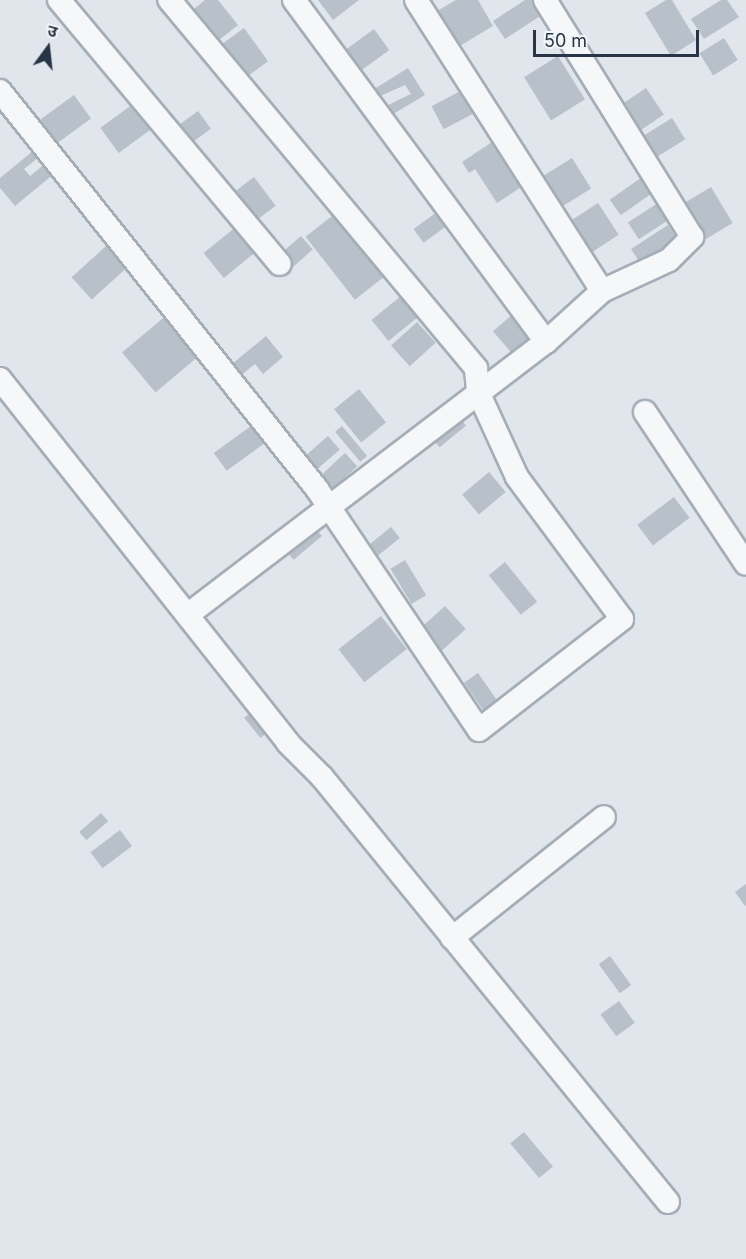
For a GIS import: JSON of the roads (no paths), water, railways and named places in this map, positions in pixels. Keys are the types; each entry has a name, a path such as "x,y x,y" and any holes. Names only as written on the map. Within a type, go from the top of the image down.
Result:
{"street":[{"path":"59,0 280,264"},
{"path":"0,91 317,489 327,510 479,730 622,619 517,477 478,392 476,368 169,0"},
{"path":"294,0 546,342"},
{"path":"416,0 602,291"},
{"path":"190,613 546,342 602,291 669,260 692,237 545,0"},
{"path":"0,379 190,613 288,743 452,938 668,1202"},
{"path":"645,412 746,564"},
{"path":"452,938 604,817"}]}
